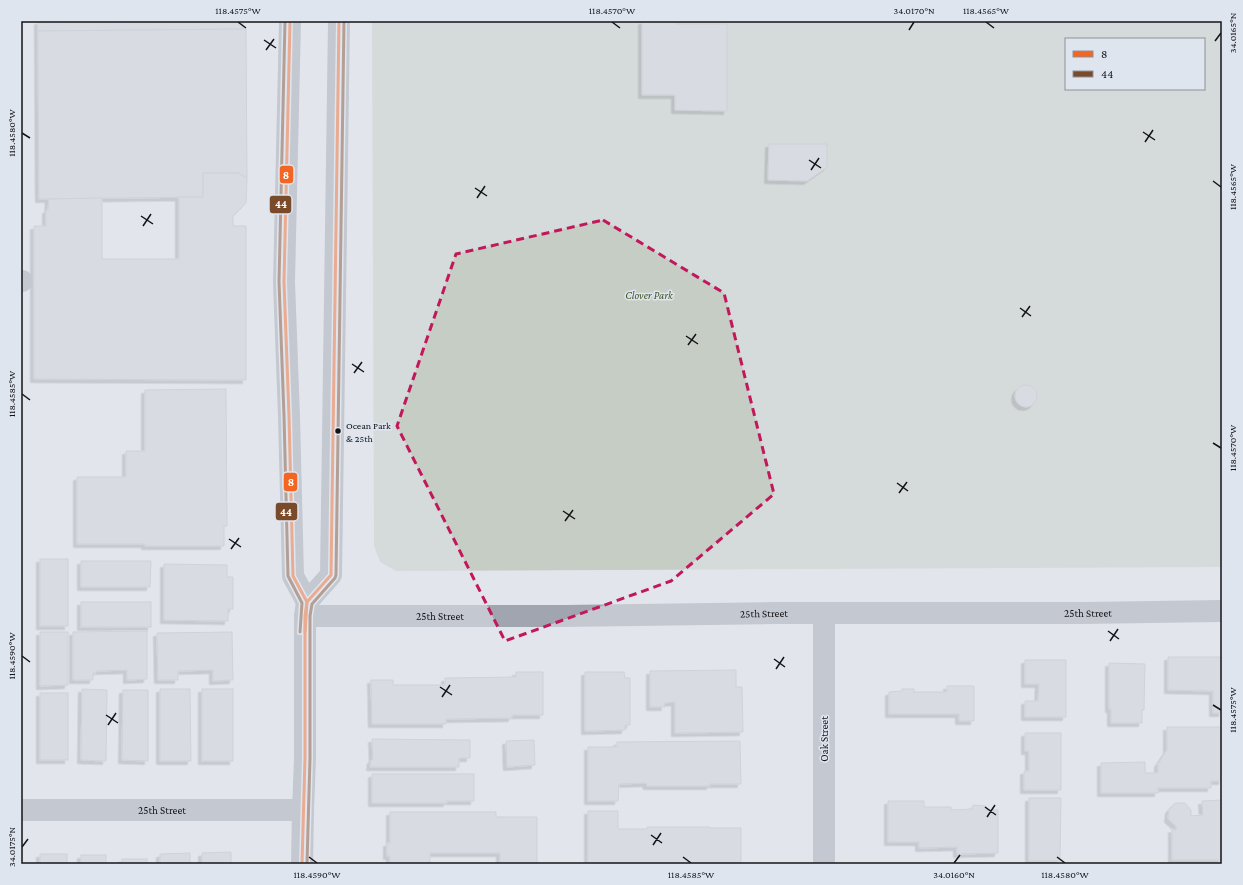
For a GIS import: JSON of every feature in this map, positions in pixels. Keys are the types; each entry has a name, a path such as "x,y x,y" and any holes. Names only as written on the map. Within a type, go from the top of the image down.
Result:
{"street":[{"path":"290,21 284,282 293,576 306,609 305,758 302,864"},
{"path":"306,609 331,575 339,21"},
{"name":"25th Street","path":"306,609 564,616 1222,611"},
{"name":"Oak Street","path":"824,613 824,864"},
{"name":"25th Street","path":"21,810 303,810"}],"highlighted area":[{"path":"603,220 724,293 774,494 671,581 505,641 397,426 456,254"}],"green space":[{"name":"Clover Park","path":"372,21 1222,21 1222,567 396,571 380,562 374,546"}],"building":[{"path":"38,21 243,21 243,29 38,31"},
{"path":"642,21 676,21 676,24 727,24 727,111 675,110 675,95 642,95"},
{"path":"246,29 247,178 238,173 203,173 203,197 39,199 38,31"},
{"path":"769,144 827,144 827,167 807,181 768,180"},
{"path":"203,173 238,173 247,178 246,203 233,216 233,226 246,226 246,380 34,379 34,226 46,226 46,210 48,210 49,199 102,198 102,259 179,259 179,197 203,197"},
{"path":"1026,385 1034,388 1037,396 1034,404 1026,407 1018,404 1015,396 1018,388"},
{"path":"226,389 227,526 224,526 224,546 77,544 77,477 126,477 126,451 145,451 145,390"},
{"path":"40,559 68,559 68,626 40,626"},
{"path":"81,561 151,561 150,587 81,587"},
{"path":"164,564 227,565 227,577 233,577 233,609 228,609 228,621 164,620"},
{"path":"81,602 151,602 151,627 81,627"},
{"path":"147,631 147,679 127,680 127,670 97,671 96,673 93,673 93,680 73,680 73,632"},
{"path":"40,632 68,632 68,685 40,686"},
{"path":"232,632 233,680 213,681 213,670 178,671 178,680 158,680 157,633"},
{"path":"1168,657 1222,657 1222,713 1213,713 1213,691 1168,690"},
{"path":"1025,660 1066,660 1066,717 1025,717 1025,701 1038,701 1039,684 1025,684"},
{"path":"1109,663 1145,664 1144,710 1142,710 1142,723 1111,723 1111,709 1109,709"},
{"path":"736,670 736,687 742,687 743,732 675,733 675,702 664,703 665,707 650,707 650,671"},
{"path":"516,672 543,672 543,715 512,715 512,718 446,719 446,724 372,724 371,680 393,680 393,685 445,685 445,678 516,677"},
{"path":"585,672 624,672 625,678 630,678 630,725 625,725 625,730 585,731"},
{"path":"947,686 974,686 974,721 959,721 959,714 889,714 889,692 902,691 902,689 914,689 914,692 947,692"},
{"path":"82,689 107,690 106,761 81,760"},
{"path":"160,689 190,689 191,761 160,761"},
{"path":"202,689 233,689 233,761 202,761"},
{"path":"123,690 148,690 148,761 122,760"},
{"path":"40,693 68,693 68,760 40,760"},
{"path":"1167,727 1222,727 1222,781 1211,781 1211,788 1158,788 1158,793 1101,793 1101,763 1145,762 1145,773 1158,773 1158,764 1167,750"},
{"path":"1025,733 1061,733 1061,790 1024,790 1024,771 1029,771 1029,751 1025,751"},
{"path":"372,739 470,740 470,758 459,758 459,767 370,767 371,760 373,760"},
{"path":"534,740 535,765 507,767 506,741"},
{"path":"740,741 741,784 710,784 710,786 647,786 646,783 619,784 618,801 588,801 588,747 617,747 617,742"},
{"path":"372,774 474,774 474,801 446,801 447,803 372,803"},
{"path":"1029,798 1061,798 1060,861 1029,861"},
{"path":"1222,800 1222,860 1172,860 1172,829 1176,830 1176,826 1168,819 1169,810 1175,803 1185,803 1191,810 1191,816 1203,815 1202,801"},
{"path":"888,801 924,801 924,807 951,807 951,810 972,809 973,805 986,806 986,810 998,810 998,853 957,854 957,847 919,848 919,842 888,842"},
{"path":"588,811 618,811 618,829 647,829 647,827 741,828 741,864 588,864"},
{"path":"390,812 496,812 496,817 537,817 537,864 500,864 500,853 430,853 430,864 390,864 390,856 387,856 387,843 390,843"},
{"path":"231,852 231,864 202,864 202,853"},
{"path":"190,853 190,864 160,864 160,854"},
{"path":"40,854 67,854 67,864 40,864"},
{"path":"81,855 106,855 106,864 81,864"},
{"path":"122,859 147,859 147,864 122,864"}],"transit line":[{"name":"44","path":"285,21 279,282 288,576 302,603 300,632"},
{"name":"8","path":"290,21 284,282 293,576 307,602 305,632"},
{"name":"8","path":"302,864 305,758 305,616 307,602 331,575 339,21"},
{"name":"44","path":"307,864 310,758 310,616 312,604 336,575 344,21"}],"place":[{"name":"Ocean Park & 25th","path":"338,431"}]}
